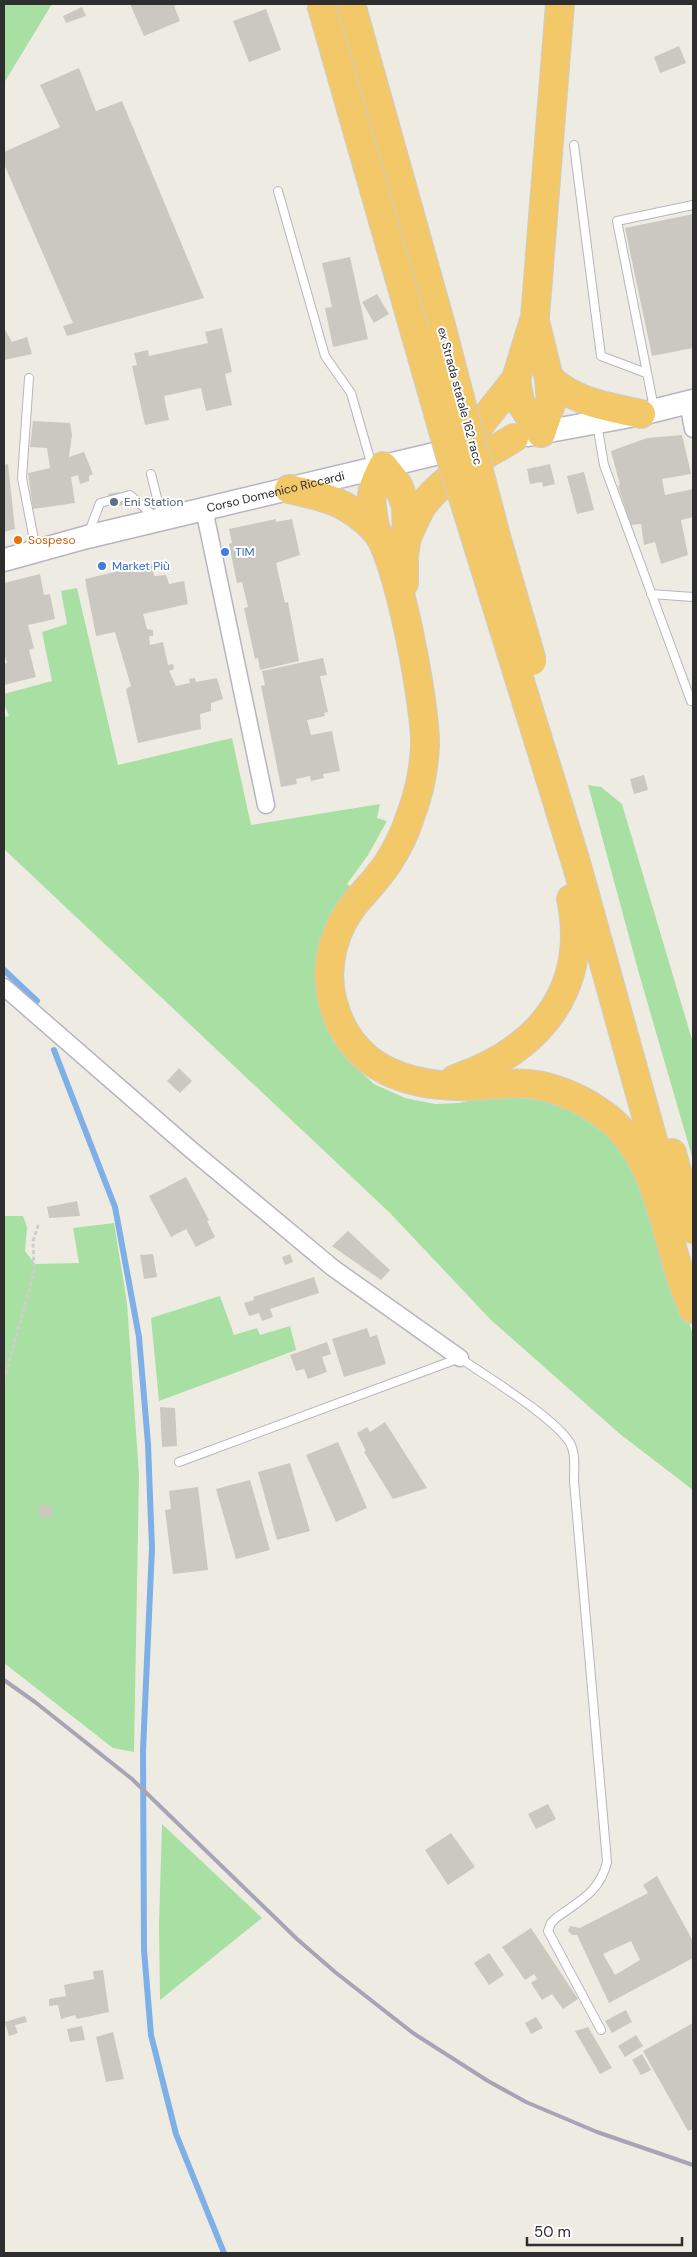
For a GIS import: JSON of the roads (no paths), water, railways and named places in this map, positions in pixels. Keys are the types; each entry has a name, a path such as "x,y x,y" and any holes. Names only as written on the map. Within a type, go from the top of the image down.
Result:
{"highway":[{"name":"ex Strada statale 162 racc","path":"321,4 452,462 554,787"},
{"name":"ex Strada statale 162 racc","path":"351,4 442,329 497,540 554,787"},
{"path":"368,4 439,287 442,329"},
{"path":"454,449 478,426 516,379 535,317 560,4"},
{"path":"535,317 542,353 550,378 551,404 542,432"},
{"path":"550,378 563,390 577,398 647,412"},
{"path":"516,379 520,402 542,432"},
{"path":"407,537 425,502 438,489 461,470 514,438"},
{"path":"405,612 404,555 407,537 406,506 398,485 378,467 370,501 376,532 389,558 405,612 424,722 422,771 418,795 401,840 389,862 354,904 339,926 331,954 329,976 332,998 339,1020 349,1038 366,1056 386,1072 413,1082 439,1085 473,1086 511,1083 541,1086 567,1093 612,1122 630,1141 654,1185 680,1275 693,1309"},
{"path":"289,489 332,499 356,514 376,532"},
{"path":"439,1085 502,1060 525,1044 544,1024 560,999 566,984 575,942 576,918 554,787"},
{"path":"554,787 693,1229"},
{"path":"554,787 624,1043 693,1284"}],"main road":[{"name":"Corso Domenico Riccardi","path":"4,560 87,537 454,449 647,412 691,401"}],"street":[{"path":"691,401 693,429"},
{"path":"204,509 266,805"},
{"path":"4,987 189,1148 333,1268 460,1358"}],"lane":[{"path":"574,145 601,356 646,373"},
{"path":"278,191 325,356 351,393 378,467"},
{"path":"647,412 646,373 617,221 693,205"},
{"path":"29,378 22,478 36,551"},
{"path":"597,422 604,465 691,701"},
{"path":"151,474 160,520"},
{"path":"87,537 100,503 130,494 160,520"},
{"path":"651,594 693,596"},
{"path":"179,1462 460,1358 552,1425 570,1443 573,1452 607,1862 602,1879 597,1887 550,1923 548,1931 601,2030"}],"waterway":[{"path":"4,970 37,1001"},
{"path":"54,1050 115,1207 139,1337 148,1444 152,1548 143,1750 144,1950 151,2035 176,2134 224,2253"}],"railway":[{"path":"4,1680 35,1702 132,1779 297,1939 335,1972 413,2033 488,2081 526,2102 597,2132 693,2165"}],"place":[{"name":"Eni Station","path":"114,502"},
{"name":"Sospeso","path":"18,540"},
{"name":"TIM","path":"225,552"},
{"name":"Market Più","path":"102,566"}]}
